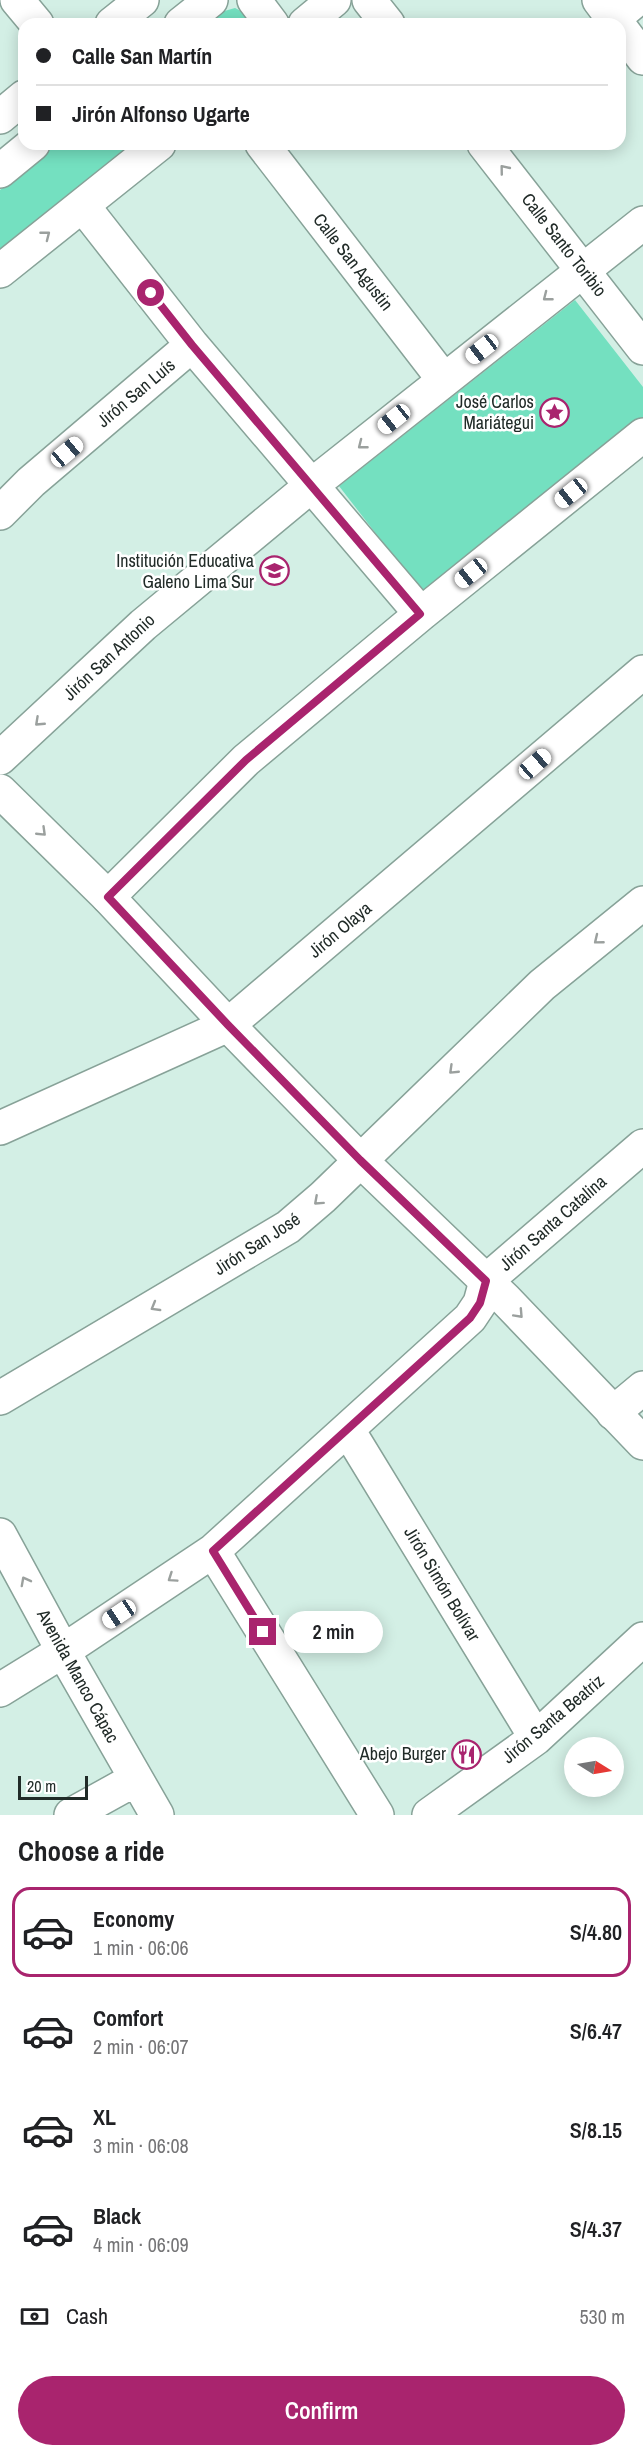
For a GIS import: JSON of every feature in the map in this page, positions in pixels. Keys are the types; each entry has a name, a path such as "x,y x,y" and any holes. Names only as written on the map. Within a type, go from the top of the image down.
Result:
{"street":[{"path":"17,0 32,18"},
{"path":"120,18 142,0"},
{"path":"188,18 211,0"},
{"path":"254,0 268,18"},
{"path":"369,0 383,18"},
{"path":"626,29 643,58"},
{"path":"0,117 18,102"},
{"path":"0,171 26,150"},
{"path":"0,271 152,150"},
{"name":"Calle San Agustin","path":"267,150 444,380"},
{"name":"Calle Santo Toribio","path":"489,150 643,348"},
{"path":"83,206 192,345 420,614"},
{"name":"Jirón San Antonio","path":"0,759 142,625 312,485 643,222"},
{"name":"Jirón San Luís","path":"0,513 32,482 192,345"},
{"path":"108,897 246,760 420,614 641,441"},
{"name":"Jirón Olaya","path":"0,1128 228,1025 643,672"},
{"path":"0,791 108,897 228,1025 360,1160 486,1281 643,1443"},
{"name":"Jirón San José","path":"0,1398 288,1227 542,985 643,903"},
{"name":"Jirón Santa Catalina","path":"0,1690 213,1551 470,1318 480,1303 486,1281 643,1146"},
{"path":"613,1413 643,1388"},
{"name":"Jirón Simón Bolívar","path":"348,1430 536,1738"},
{"name":"Avenida Manco Cápac","path":"0,1535 157,1815"},
{"path":"213,1551 377,1815"},
{"name":"Jirón Santa Beatriz","path":"429,1815 536,1738 643,1639"},
{"path":"71,1815 136,1779"}],"green space":[{"path":"235,8 247,18 213,18 221,12"},
{"path":"49,150 129,150 0,251 0,190"},
{"path":"575,300 643,387 643,417 421,592 339,486"}],"place":[{"name":"José Carlos Mariátegui","path":"555,412"},
{"name":"Institución Educativa Galeno Lima Sur","path":"275,571"},
{"name":"Abejo Burger","path":"467,1754"}],"route":[{"path":"151,293 192,345 420,614 246,760 108,897 228,1025 360,1160 486,1281 480,1303 470,1318 213,1551 263,1632"}]}
